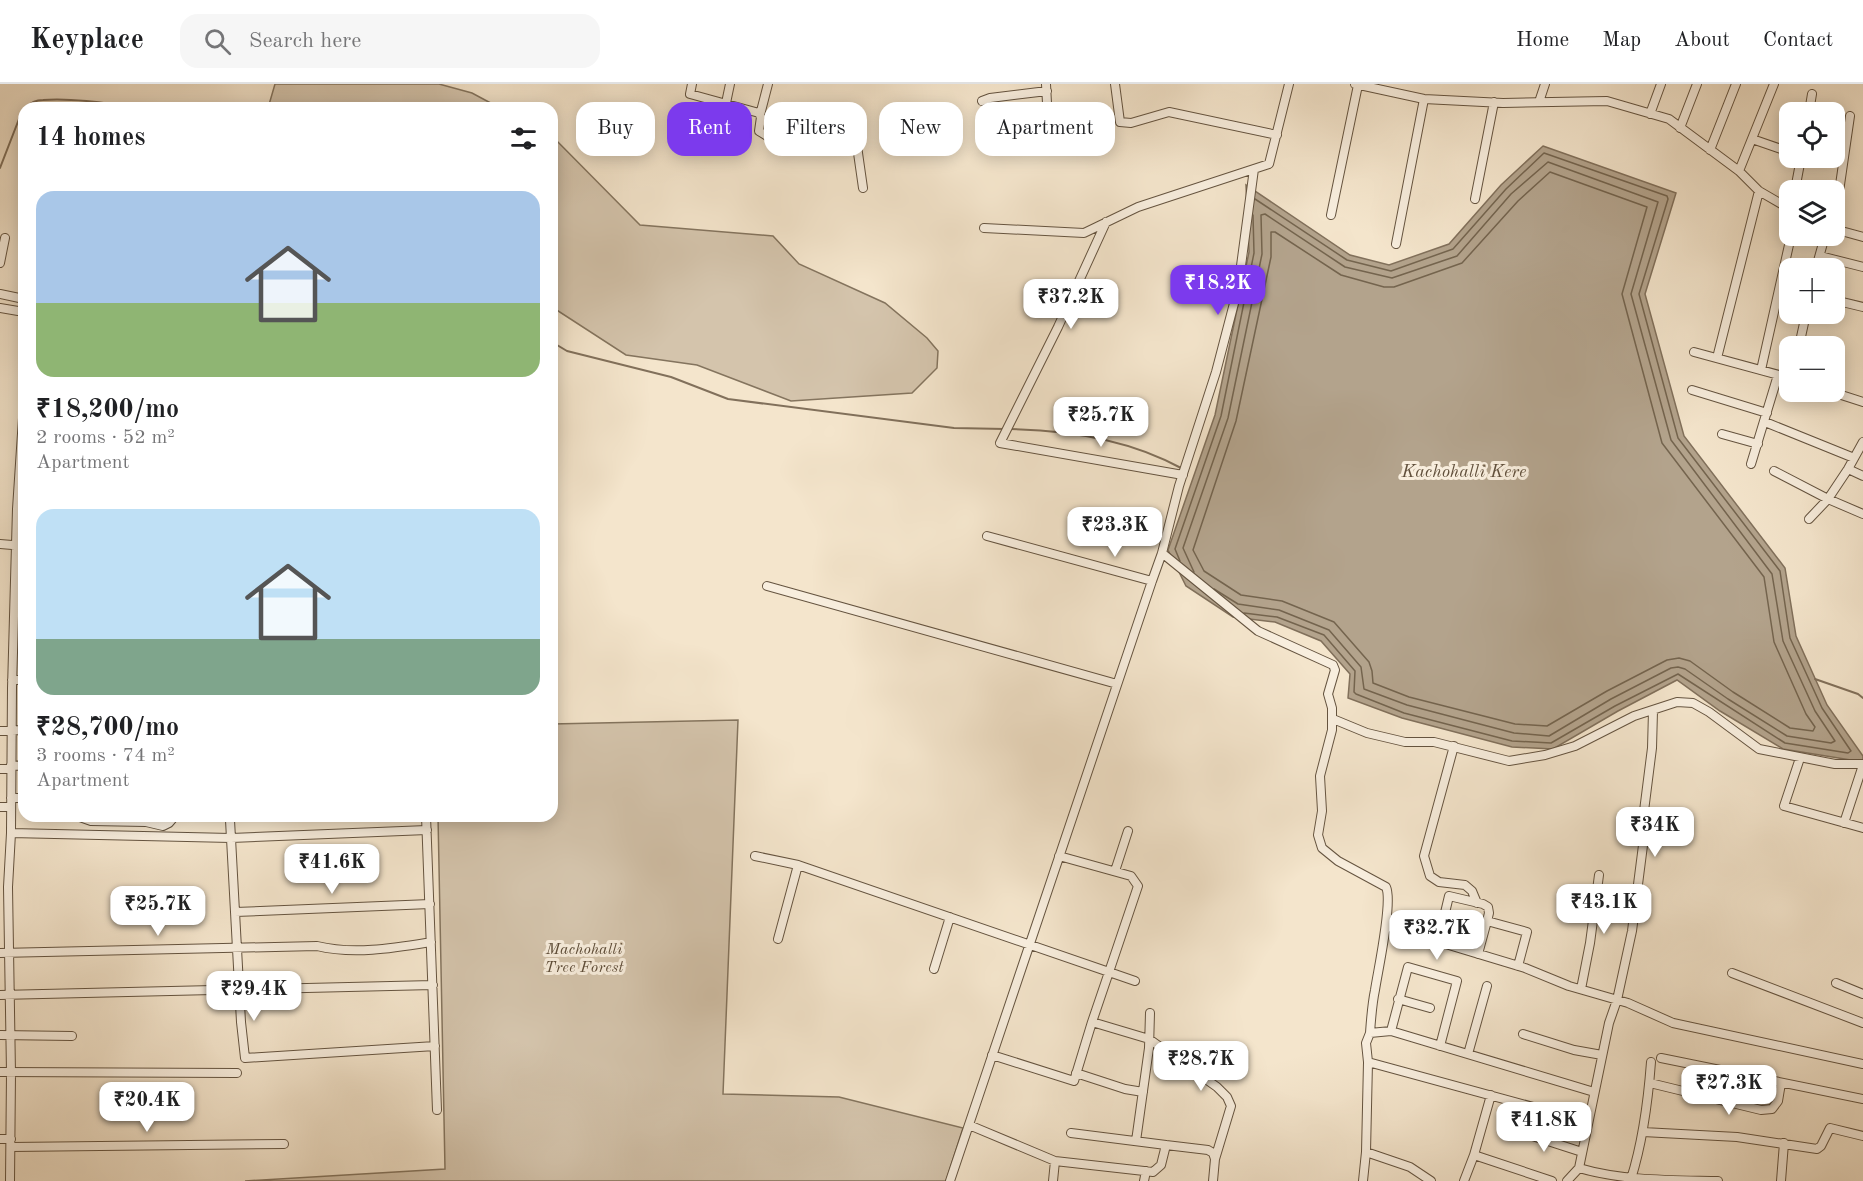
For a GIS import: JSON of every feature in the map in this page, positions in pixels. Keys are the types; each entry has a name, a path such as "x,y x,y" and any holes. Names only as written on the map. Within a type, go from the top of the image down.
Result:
{"street":[{"path":"692,84 690,94 719,102"},
{"path":"726,102 730,84"},
{"path":"768,84 760,115 759,131 767,136 798,133 853,142 857,146 863,188"},
{"path":"1115,84 1120,122 1131,123 1169,112 1277,135"},
{"path":"984,228 1084,233 1138,207 1269,164 1289,84"},
{"path":"1331,215 1356,84 1424,99 1494,102 1606,101 1669,119 1739,171 1759,191 1779,203"},
{"path":"1539,102 1545,84"},
{"path":"1650,114 1660,84"},
{"path":"1680,128 1697,84"},
{"path":"1710,150 1736,84"},
{"path":"1739,171 1774,84"},
{"path":"982,101 1046,88"},
{"path":"1811,102 1812,94"},
{"path":"1396,244 1424,99"},
{"path":"1474,199 1494,102"},
{"path":"752,111 760,115"},
{"path":"1841,180 1850,116"},
{"path":"1752,139 1779,148"},
{"path":"950,1181 1162,553 1183,474 1216,372 1238,288 1254,169"},
{"path":"1717,358 1759,191"},
{"path":"1106,222 1058,327 1000,443 1183,474"},
{"path":"1845,231 1863,237"},
{"path":"0,263 5,238"},
{"path":"1761,370 1789,246"},
{"path":"1822,246 1820,256 1863,267"},
{"path":"0,294 18,298"},
{"path":"1845,303 1863,307"},
{"path":"0,308 18,311"},
{"path":"1694,352 1779,375 1751,464"},
{"path":"1692,390 1767,413"},
{"path":"1845,396 1863,402"},
{"path":"1765,422 1854,458"},
{"path":"1722,434 1758,444"},
{"path":"1809,519 1828,499 1863,442"},
{"path":"1848,469 1863,476"},
{"path":"1774,471 1863,514"},
{"path":"18,494 18,518"},
{"path":"987,536 1152,580"},
{"path":"0,544 18,546"},
{"path":"1162,553 1257,631 1333,665 1335,670 1328,694 1333,719 1320,776 1322,811 1318,836 1322,848 1338,861 1386,887 1389,892 1370,1033 1366,1043 1368,1062 1363,1181"},
{"path":"767,586 1117,684"},
{"path":"10,1181 11,1073 9,994 4,953 4,887 11,833 12,680 18,591"},
{"path":"12,680 18,680"},
{"path":"1333,719 1367,733 1395,740 1434,742 1509,761 1575,746 1634,716 1677,702 1693,703 1759,749 1835,764 1863,765 1844,823"},
{"path":"1567,1181 1579,1168 1609,1023 1617,1000 1632,931 1646,822 1644,811 1652,748 1653,711"},
{"path":"0,731 18,730"},
{"path":"1454,746 1424,856 1430,876 1439,882 1465,885 1472,891 1477,903"},
{"path":"1800,758 1784,806 1863,828"},
{"path":"0,769 18,766"},
{"path":"0,807 18,800"},
{"path":"146,822 163,826 171,822"},
{"path":"230,822 245,1058 435,1046"},
{"path":"426,822 437,1110"},
{"path":"11,833 231,838 427,830"},
{"path":"1115,871 1128,831"},
{"path":"0,848 9,848"},
{"path":"755,856 798,865 1135,981"},
{"path":"992,1055 1074,1081 1138,886 1131,876 1059,856"},
{"path":"778,939 798,865"},
{"path":"1581,989 1599,875"},
{"path":"1438,942 1449,896 1477,903 1488,907 1489,913 1478,954"},
{"path":"235,912 430,904"},
{"path":"934,969 950,917"},
{"path":"1487,921 1528,928 1518,966"},
{"path":"1386,926 1518,966 1617,1000 1673,1023 1863,1064"},
{"path":"4,953 317,946 331,949 372,949 431,942"},
{"path":"1391,1031 1408,967 1457,981 1440,1046"},
{"path":"1732,974 1863,1023"},
{"path":"1836,983 1863,994"},
{"path":"0,995 433,985"},
{"path":"1468,1054 1487,986"},
{"path":"1398,999 1430,1008"},
{"path":"1136,1141 1149,1039 1150,1013"},
{"path":"1092,1022 1149,1039 1217,1087 1227,1097 1231,1106 1215,1159 1213,1181"},
{"path":"1370,1033 1391,1031 1594,1092"},
{"path":"1523,1034 1574,1050 1602,1055"},
{"path":"0,1035 72,1036"},
{"path":"1661,1058 1863,1099"},
{"path":"1368,1062 1588,1122"},
{"path":"1631,1179 1643,1132 1652,1062"},
{"path":"0,1072 237,1073"},
{"path":"1076,1073 1125,1089 1143,1092"},
{"path":"1650,1083 1761,1110 1772,1109 1778,1101 1781,1083"},
{"path":"1464,1181 1491,1095"},
{"path":"0,1103 11,1103"},
{"path":"969,1125 1055,1161 1153,1172 1161,1165 1166,1145"},
{"path":"1643,1132 1737,1137 1817,1149 1821,1146 1830,1128 1863,1136"},
{"path":"1514,1130 1582,1152"},
{"path":"1071,1133 1208,1150 1213,1153 1215,1159"},
{"path":"0,1139 11,1143 284,1144"},
{"path":"1781,1181 1784,1143"},
{"path":"1366,1152 1410,1167 1431,1181"},
{"path":"1474,1155 1552,1181"},
{"path":"1053,1181 1055,1161"},
{"path":"1579,1168 1596,1174 1631,1179 1718,1181"},
{"path":"1144,1181 1146,1171"}],"green space":[{"path":"275,84 439,84 472,93 489,102 270,102"},
{"path":"558,142 640,225 773,236 799,264 885,303 927,338 938,351 937,368 912,393 791,401 697,365 626,355 558,311"},
{"name":"Machohalli Tree Forest","path":"738,720 723,1094 839,1097 963,1128 946,1181 245,1181 445,1169 438,822 558,822 558,724"}],"water":[{"name":"Kachohalli Kere","path":"1543,146 1676,193 1645,294 1684,436 1785,568 1796,636 1827,705 1863,756 1863,762 1783,749 1720,711 1677,680 1553,749 1512,747 1402,718 1348,698 1350,674 1321,641 1275,622 1233,617 1186,586 1168,550 1215,415 1249,252 1246,185 1350,255 1389,265 1449,244 1501,185"}],"waterway":[{"path":"34,102 40,100 98,102"},
{"path":"0,168 18,122"},
{"path":"558,346 567,351 671,377 728,399 954,428 1005,429"},
{"path":"1010,429 1077,434 1098,438 1141,450 1181,468"},
{"path":"1815,679 1858,694 1863,698"}]}
